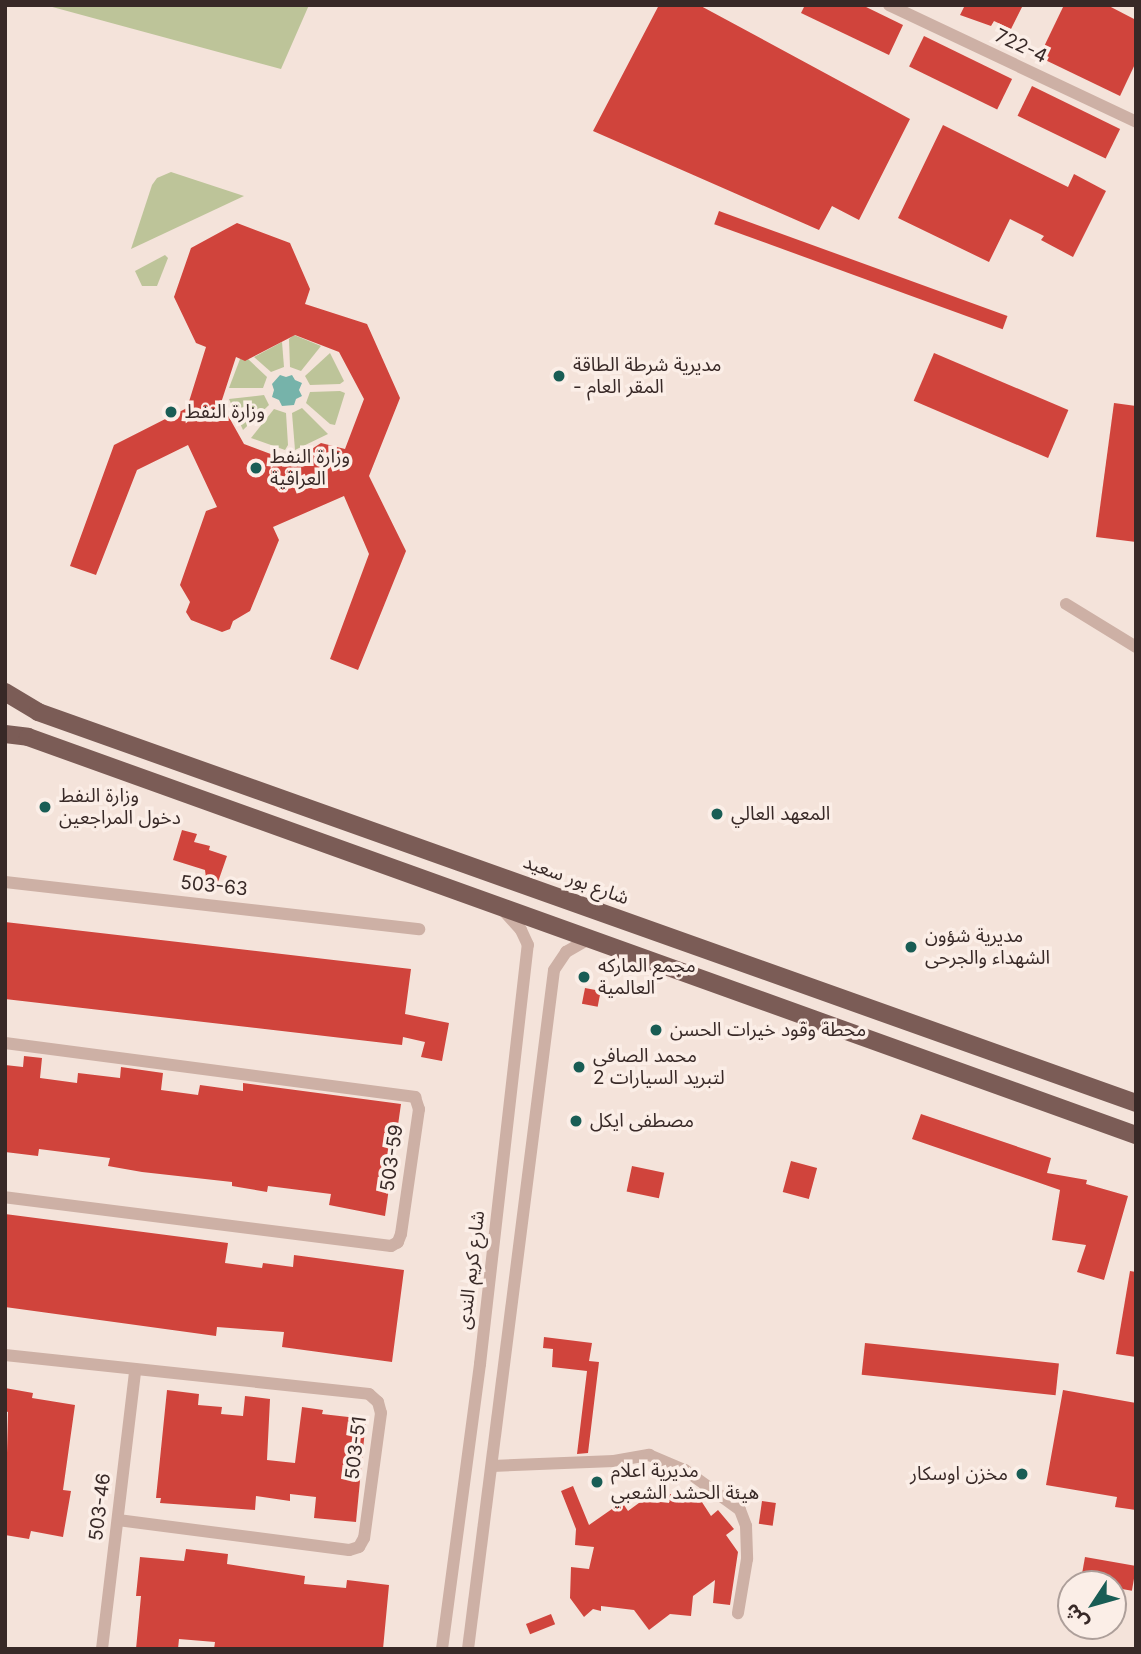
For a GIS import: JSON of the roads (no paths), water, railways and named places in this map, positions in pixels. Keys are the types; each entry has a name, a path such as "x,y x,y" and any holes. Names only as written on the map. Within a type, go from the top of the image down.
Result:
{"main road":[{"name":"شارع بور سعيد","path":"5,692 38,712 1136,1103"},
{"path":"5,700 38,712"},
{"path":"5,728 1136,1135"},
{"path":"5,734 28,737"}],"street":[{"name":"722-4","path":"889,5 1136,122"},
{"path":"1066,604 1136,647"},
{"name":"503-63","path":"5,882 419,929"},
{"name":"شارع كريم الندى","path":"442,1649 480,1364 528,946 522,930 499,906"},
{"path":"468,1649 554,970 566,951 590,938"},
{"name":"503-59","path":"5,1043 415,1097 419,1109 401,1234 398,1242 391,1246 5,1196"},
{"name":"503-51","path":"5,1355 369,1394 378,1402 381,1413 364,1538 359,1547 349,1550 118,1520"},
{"path":"480,1364 502,1367"},
{"name":"503-46","path":"103,1649 135,1371"},
{"path":"492,1465 614,1461 649,1455 685,1470 740,1510 746,1526 747,1559 738,1613"}],"water":[{"path":"280,375 292,375 302,383 299,390 302,396 296,399 294,405 282,406 279,400 272,397 272,384"}],"place":[{"name":"مديرية شرطة الطاقة - المقر العام","path":"559,376"},
{"name":"وزارة النفط","path":"171,412"},
{"name":"وزارة النفط العراقية","path":"256,468"},
{"name":"وزارة النفط دخول المراجعين","path":"45,807"},
{"name":"المعهد العالي","path":"717,814"},
{"name":"مديرية شؤون الشهداء والجرحى","path":"911,947"},
{"name":"مجمع الماركه العالمية","path":"584,977"},
{"name":"محطة وقود خيرات الحسن","path":"656,1030"},
{"name":"محمد الصافي لتبريد السيارات 2","path":"579,1067"},
{"name":"مصطفى ايكل","path":"576,1121"},
{"name":"مخزن اوسكار","path":"1022,1474"},
{"name":"مديرية اعلام هيئة الحشد الشعبي","path":"597,1482"}]}
